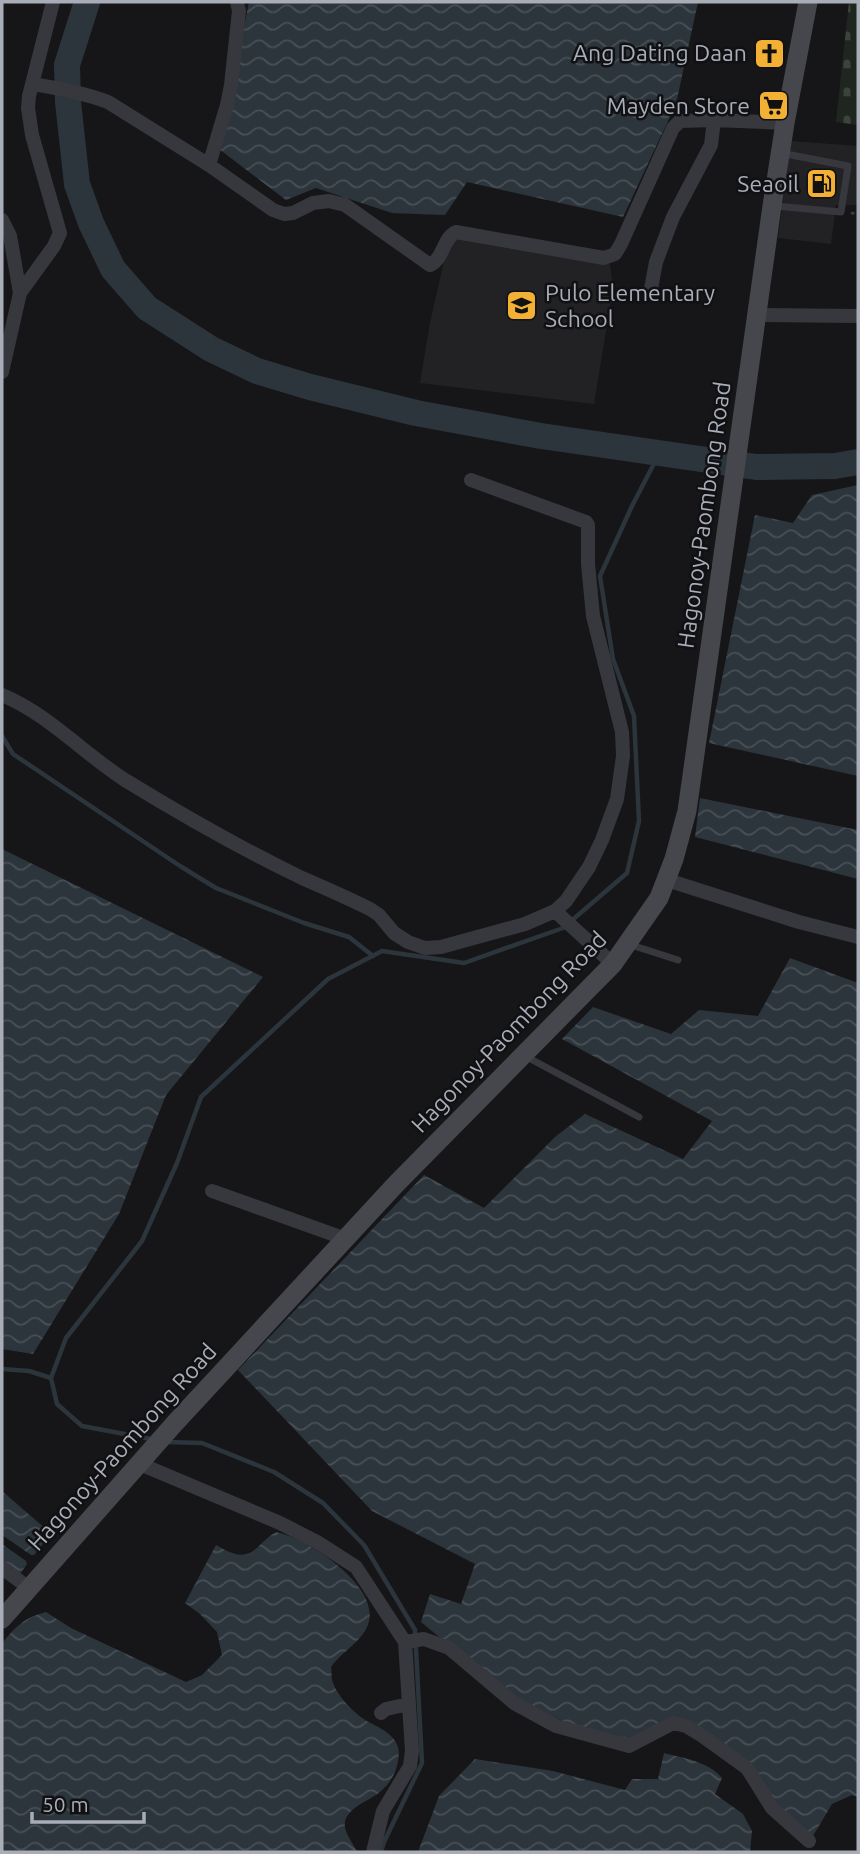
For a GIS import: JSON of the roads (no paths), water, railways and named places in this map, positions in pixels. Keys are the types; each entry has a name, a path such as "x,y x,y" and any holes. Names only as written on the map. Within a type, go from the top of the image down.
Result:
{"main road":[{"name":"Hagonoy-Paombong Road","path":"2,1619 175,1423 396,1184 613,964 659,898 683,831 687,811 772,206 808,2"}],"street":[{"path":"20,292 54,246 60,233 32,135 28,108 52,2"},
{"path":"209,165 231,85 239,11 237,2"},
{"path":"32,84 94,97 121,110 209,165 273,210 284,214 293,213 313,203 329,201 345,205 430,265 438,260 449,235 456,232 604,258 615,254 673,128 680,121 785,123"},
{"path":"650,294 656,262 673,217 712,145 714,120"},
{"path":"2,220 10,236 20,292 2,372"},
{"path":"756,315 858,316"},
{"path":"471,480 588,525 588,564 593,616 622,732 623,756 617,799 602,841 560,916"},
{"path":"2,695 38,714 93,758 179,813 301,877 370,909 408,943 425,948 441,947 560,916"},
{"path":"667,880 799,922 858,937"},
{"path":"560,916 613,964"},
{"path":"212,1191 346,1239"},
{"path":"144,1459 290,1528 356,1567 406,1642 412,1751 410,1766 383,1811 373,1852"},
{"path":"2,1568 29,1588"},
{"path":"406,1642 424,1639 449,1648 514,1703 556,1726 629,1746 673,1723 687,1726 747,1768 772,1808 809,1840"},
{"path":"381,1713 409,1704"}],"lane":[{"path":"772,206 841,212 848,166 781,153"},
{"path":"627,944 678,960"},
{"path":"524,1056 639,1117"}],"water":[{"path":"249,2 698,2 676,104 623,217 467,182 445,215 392,213 316,188 286,200 219,149"},
{"path":"858,485 858,776 709,743 755,515 793,523 812,495"},
{"path":"700,798 858,830 858,879 695,837"},
{"path":"2,849 263,977 166,1095 119,1214 33,1354 2,1349"},
{"path":"790,958 858,983 858,1797 852,1795 832,1804 813,1836 776,1805 752,1767 686,1719 672,1719 631,1741 569,1724 515,1699 421,1622 430,1594 461,1604 475,1564 372,1511 238,1370 424,1175 484,1208 555,1137 585,1114 683,1159 712,1121 562,1039 593,1007 671,1034 699,1010 758,1016"},
{"path":"2,1491 50,1535 34,1555 2,1535"},
{"path":"276,1532 304,1543 337,1565 362,1592 369,1607 367,1628 331,1667 332,1681 338,1694 351,1708 392,1737 398,1747 399,1756 395,1772 386,1786 352,1810 345,1821 347,1834 357,1852 2,1852 2,1643 21,1623 46,1612 71,1628 186,1682 202,1675 222,1655 217,1632 185,1603 216,1545 232,1553 247,1554"},
{"path":"2,1544 26,1561 27,1564 18,1577 2,1569"},
{"path":"664,1753 703,1764 722,1778 715,1794 743,1814 752,1831 750,1852 418,1852 439,1796 475,1759 553,1771 625,1790 632,1779 658,1779"}],"waterway":[{"path":"87,2 67,65 68,102 77,184 91,223 113,269 147,308 211,349 257,371 310,387 416,413 541,436 756,467 835,466 858,462"},
{"path":"151,1439 82,1426 57,1404 51,1378 66,1338 142,1241 177,1163 201,1097 328,979 382,951 464,963 563,928 627,873 639,821 634,716 613,659 600,576 660,452"},
{"path":"2,736 13,754 216,888 304,923 349,937 373,956"},
{"path":"2,1369 29,1371 51,1378"},
{"path":"167,1442 202,1443 274,1472 323,1503 364,1545 415,1630 422,1763 381,1852"}],"place":[{"name":"Ang Dating Daan","path":"770,53"},
{"name":"Mayden Store","path":"773,106"},
{"name":"Seaoil","path":"822,184"},
{"name":"Pulo Elementary School","path":"522,306"}]}
